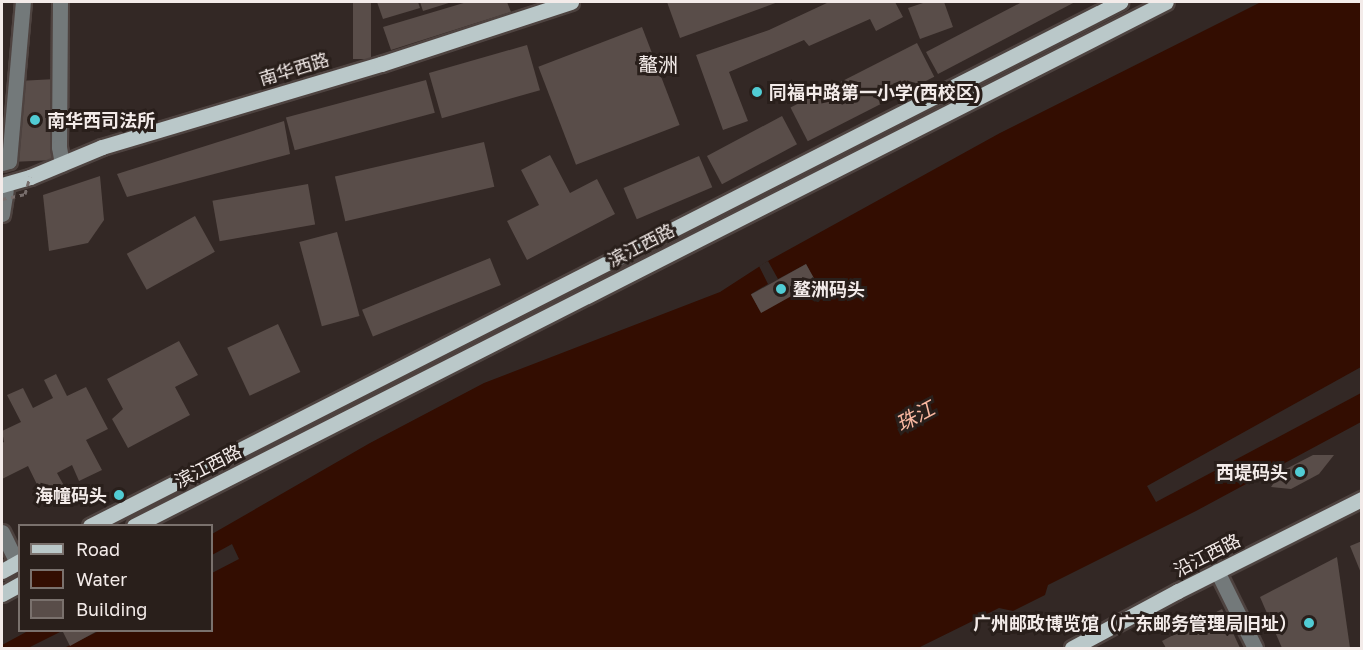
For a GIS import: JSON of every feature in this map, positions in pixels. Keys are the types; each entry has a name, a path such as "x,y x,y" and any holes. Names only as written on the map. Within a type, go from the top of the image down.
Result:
{"main road":[{"name":"南华西路","path":"3,192 30,177 102,147 381,64 571,2"},
{"name":"滨江西路","path":"92,524 1120,2"},
{"name":"滨江西路","path":"136,524 1166,2"},
{"name":"沿江西路","path":"1072,648 1217,571 1362,499"},
{"path":"2,571 18,562"},
{"path":"2,594 18,585"}],"street":[{"path":"5,162 23,2"},
{"path":"60,2 59,147 62,164"},
{"path":"2,214 3,192"},
{"path":"2,532 18,562"},
{"path":"1217,571 1255,648"}],"path":[{"path":"3,192 24,194 30,177"}],"water":[{"name":"珠江","path":"1261,2 1361,2 1361,422 1196,511 1048,585 1045,595 1013,611 999,608 918,648 2,648 2,645 26,632 213,632 213,533 370,443 484,383 720,292 768,261 1000,133"}],"pier":[{"name":"鳌洲码头","path":"768,261 778,279 806,264 816,282 760,311 751,294 768,284 759,266"},
{"path":"1361,367 1361,393 1156,502 1147,486"},
{"path":"232,544 239,559 213,572 213,554"},
{"path":"60,632 97,632 64,648 28,648"}],"building":[{"path":"353,2 371,2 371,59 353,59"},
{"path":"377,2 418,2 420,8 383,19"},
{"path":"420,2 452,2 423,11"},
{"path":"467,2 507,2 511,12 391,50 383,27"},
{"path":"667,2 778,2 680,38"},
{"path":"829,2 895,2 903,17 876,31 870,19 809,46 804,40 729,72 748,121 723,130 696,55 769,30"},
{"path":"926,2 944,2 953,27 920,39 908,8"},
{"path":"1022,2 1075,2 938,74 926,52"},
{"path":"642,27 680,125 576,165 538,67"},
{"path":"917,43 934,77 808,141 790,107"},
{"path":"527,45 540,90 442,118 429,73"},
{"name":"南华西司法所","path":"56,79 55,160 11,162 18,81"},
{"path":"426,80 435,113 295,150 286,118"},
{"path":"782,116 797,144 722,184 707,156"},
{"path":"284,121 290,154 127,197 117,174"},
{"path":"484,142 494,187 345,221 335,176"},
{"path":"550,155 570,193 597,179 615,214 527,260 507,221 539,205 521,170"},
{"path":"699,156 712,187 637,219 624,188"},
{"path":"100,176 104,220 88,243 49,251 43,195"},
{"path":"308,184 315,224 220,241 212,201"},
{"path":"195,216 215,252 147,290 127,254"},
{"path":"337,232 360,316 322,326 299,242"},
{"path":"490,258 501,285 373,337 362,310"},
{"name":"鳌洲码头","path":"806,264 816,282 761,313 751,295"},
{"path":"278,324 300,372 250,396 227,348"},
{"path":"179,341 198,375 175,387 190,415 128,448 112,419 123,409 107,379"},
{"path":"56,374 67,396 86,387 108,429 86,440 102,470 79,481 72,465 57,473 67,491 45,501 28,466 2,479 2,443 4,442 2,431 21,422 7,395 23,388 33,408 53,398 44,380"},
{"name":"西堤码头","path":"1313,455 1334,455 1319,474 1291,489 1271,487 1282,471"},
{"path":"1362,541 1362,573 1361,573 1350,546"},
{"name":"广州邮政博览馆（广东邮务管理局旧址）","path":"1337,557 1350,648 1282,648 1260,597"},
{"path":"1222,609 1240,648 1166,648 1162,641"},
{"path":"63,632 95,632 70,646"}],"place":[{"name":"同福中路第一小学(西校区)","path":"757,92"},
{"name":"南华西司法所","path":"35,120"},
{"name":"鳌洲码头","path":"781,289"},
{"name":"西堤码头","path":"1300,472"},
{"name":"海幢码头","path":"119,495"},
{"name":"广州邮政博览馆（广东邮务管理局旧址）","path":"1309,623"}],"district":[{"name":"鼇洲","path":"658,64"}]}
